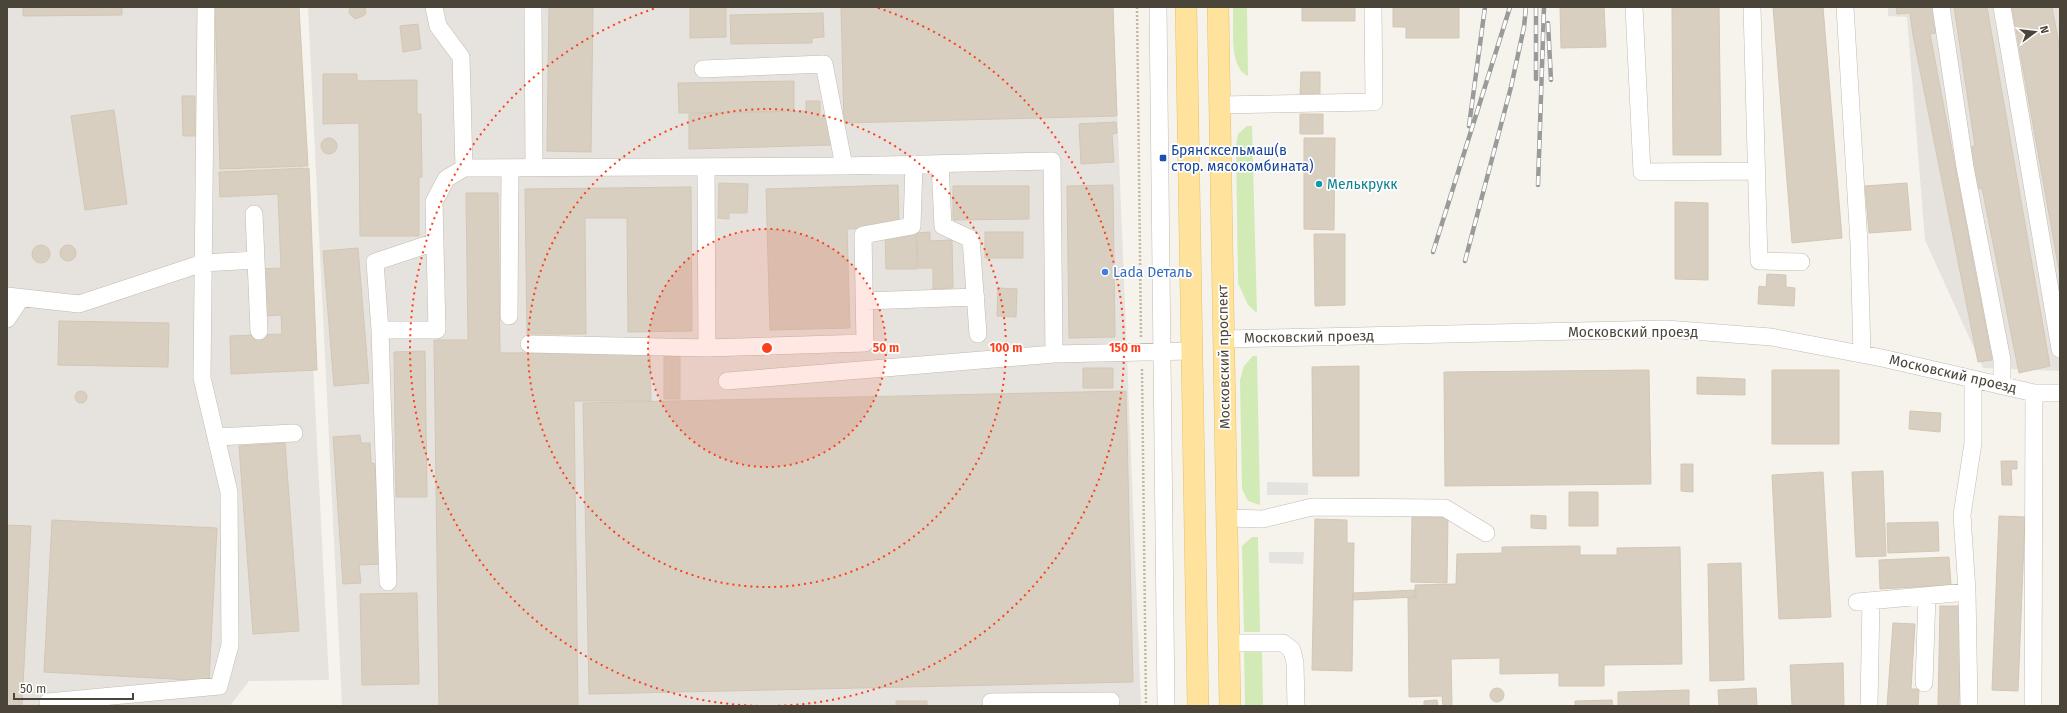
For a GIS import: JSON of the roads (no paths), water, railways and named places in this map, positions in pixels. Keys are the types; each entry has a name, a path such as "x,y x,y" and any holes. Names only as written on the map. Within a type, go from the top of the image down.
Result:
{"main road":[{"path":"1186,7 1198,706"},
{"name":"Московский проспект","path":"1218,7 1230,706"}],"street":[{"path":"48,702 219,686 230,645 229,492 202,378 206,7"},
{"path":"434,7 438,26 461,57 464,168"},
{"path":"533,7 534,166"},
{"path":"1158,7 1160,351 1166,706"},
{"path":"1220,105 1374,102 1372,7"},
{"path":"1634,7 1642,172 1756,171"},
{"path":"1752,7 1759,262 1801,262"},
{"path":"1845,7 1859,244 1862,354"},
{"path":"1940,7 1965,167 2002,360 2002,386"},
{"path":"2002,7 2060,349"},
{"path":"703,69 824,64 844,166"},
{"path":"380,330 437,330 434,202 446,179 464,168 510,168 534,166 844,166 1052,161 1054,354"},
{"path":"529,344 707,348 865,343 863,235 912,226 914,164"},
{"path":"940,164 943,226 971,239 978,334"},
{"path":"706,167 707,348"},
{"path":"509,316 510,168"},
{"path":"254,214 259,331"},
{"path":"388,582 380,330 376,262 435,242"},
{"path":"7,319 14,297 79,304 203,262 256,260"},
{"path":"864,301 976,297"},
{"name":"Московский проезд","path":"1223,340 1666,329 1771,338 1862,354 2034,393 2060,393"},
{"path":"726,381 1054,354 1192,351"},
{"path":"1969,706 1967,592 1962,515 1973,443 1973,379"},
{"path":"2032,706 2034,393"},
{"path":"216,437 294,433"},
{"path":"1227,518 1263,519 1312,507 1445,508 1486,533"},
{"path":"1869,706 1864,601 1967,592"},
{"path":"1924,683 1927,596"},
{"path":"1229,643 1284,643 1292,650 1295,663 1296,706"},
{"path":"991,702 1046,704 1111,701"}],"railway":[{"path":"1469,126 1485,7"},
{"path":"1433,252 1510,7"},
{"path":"1465,261 1511,87 1524,27 1526,7"},
{"path":"1536,7 1536,79"},
{"path":"1538,185 1544,7"},
{"path":"1548,23 1551,80"}],"place":[{"name":"Брянсксельмаш(в стор. мясокомбината)","path":"1163,158"},
{"name":"Мелькрукк","path":"1319,184"},
{"name":"Lada Dеталь","path":"1105,272"}]}
